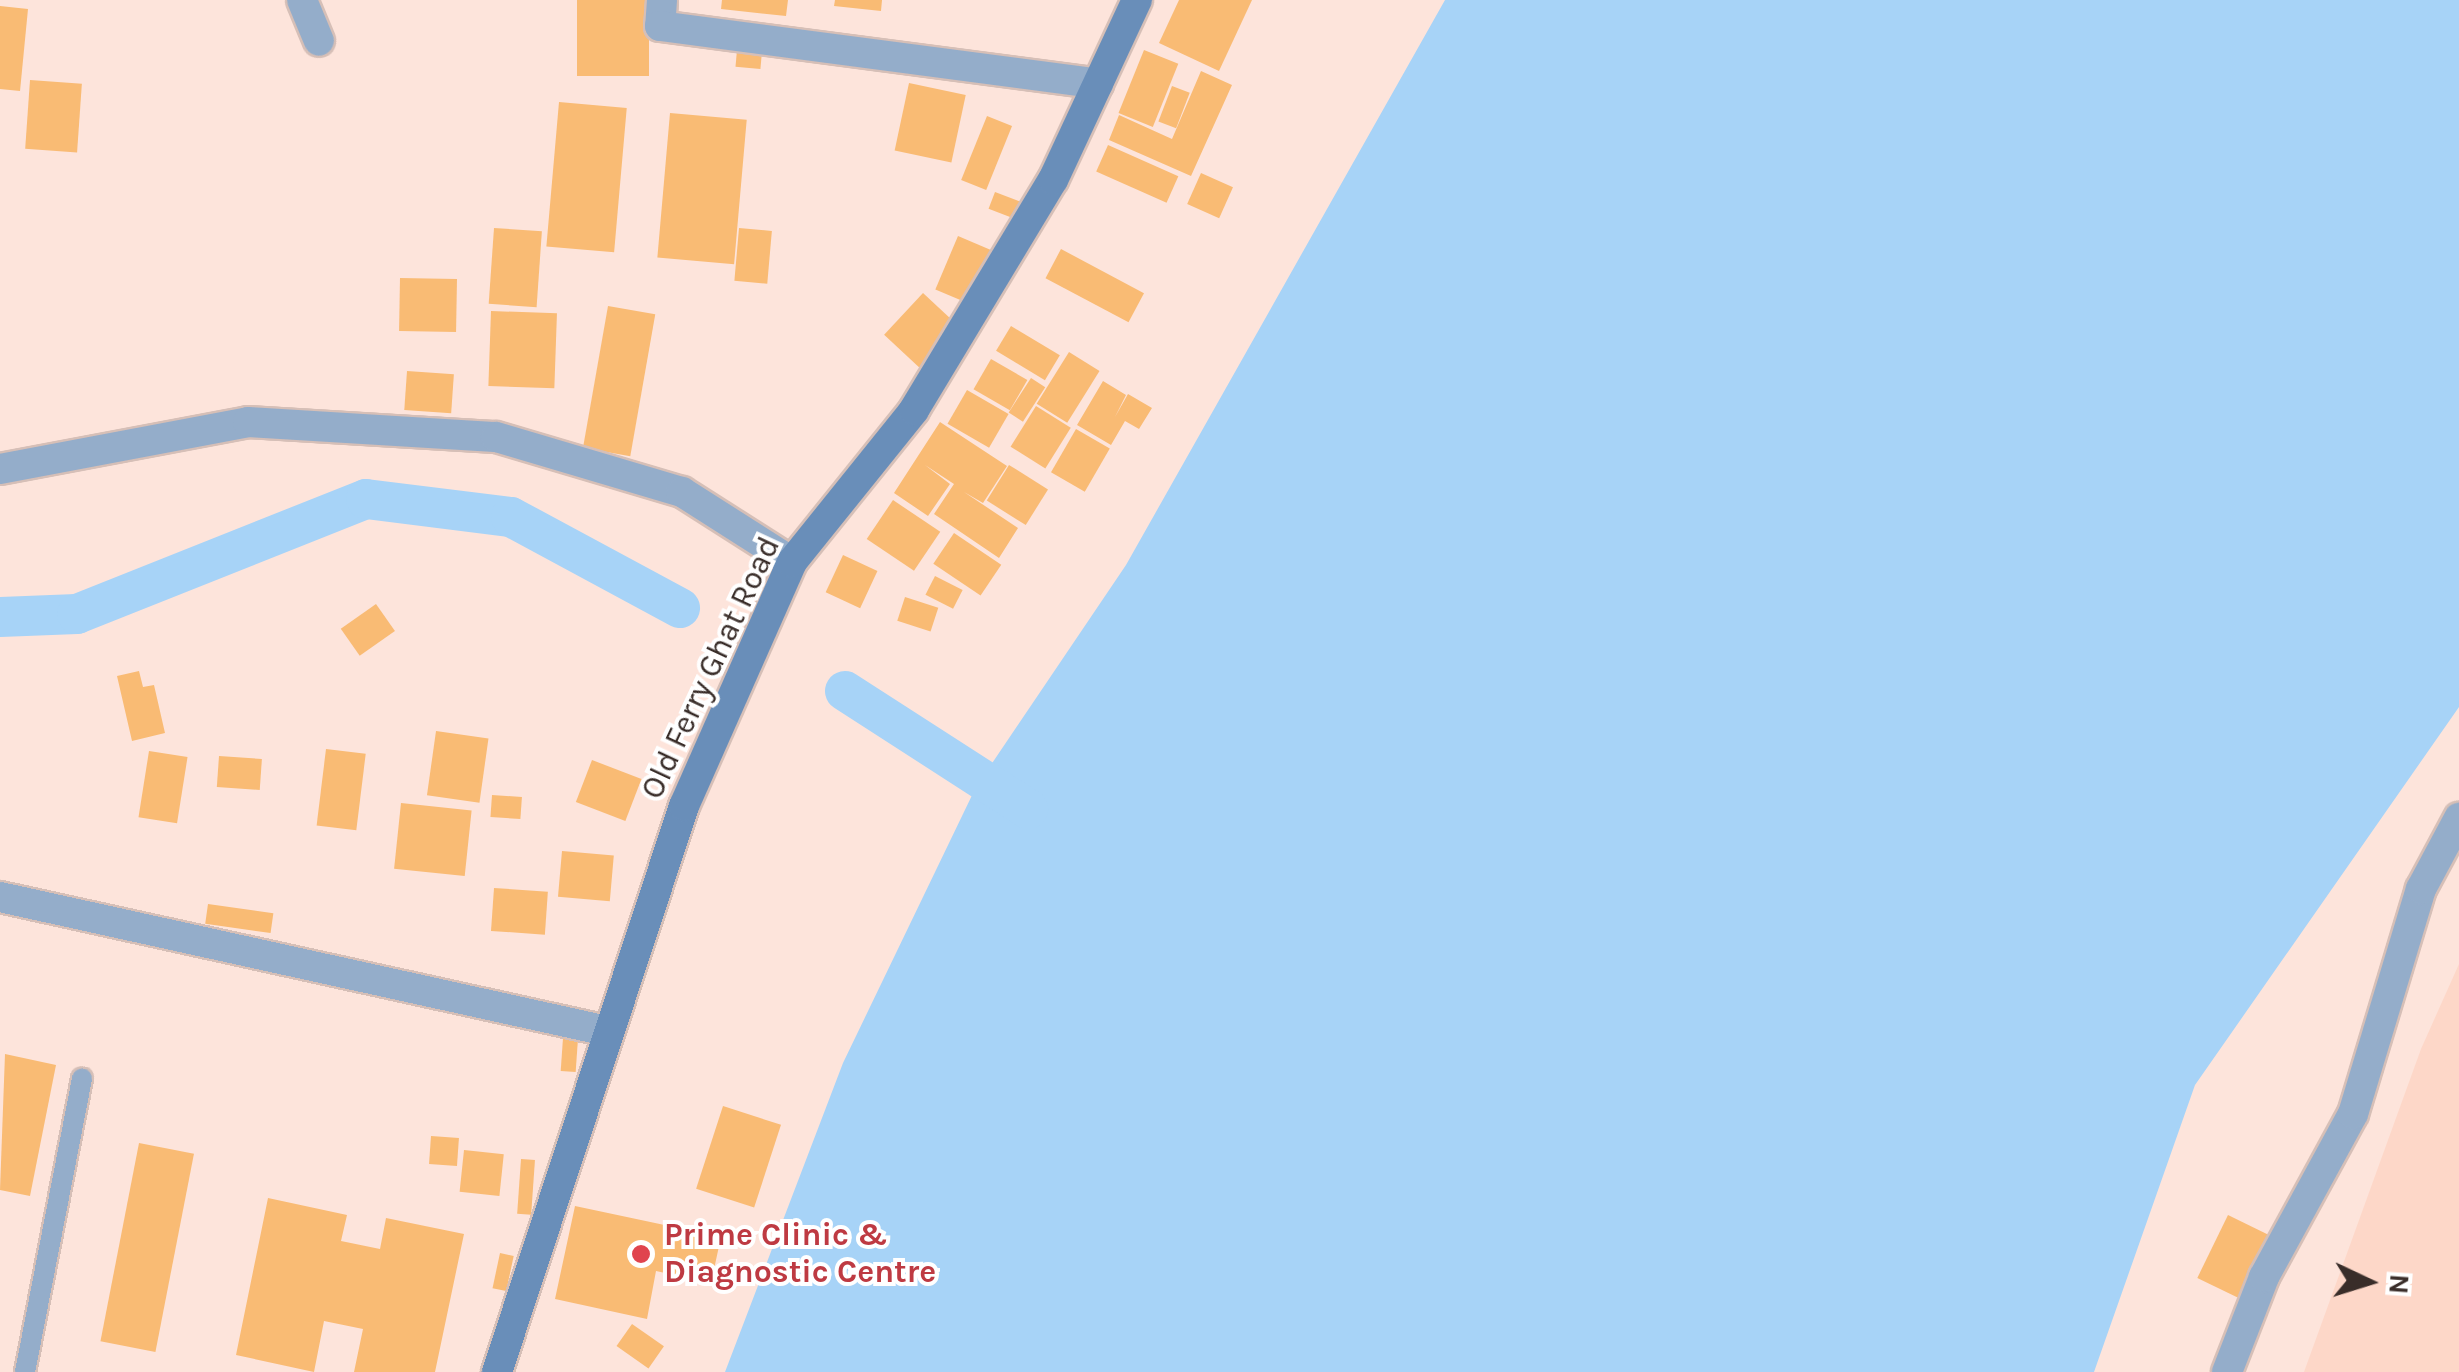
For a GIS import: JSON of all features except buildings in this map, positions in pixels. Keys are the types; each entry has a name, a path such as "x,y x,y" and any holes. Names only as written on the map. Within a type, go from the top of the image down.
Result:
{"street":[{"path":"302,0 320,40"},
{"path":"662,0 660,26 1098,84"},
{"name":"Old Ferry Ghat Road","path":"496,1372 684,806 792,562 914,410 1053,180 1137,0"},
{"path":"0,469 248,422 496,437 682,492 792,562"},
{"path":"2228,1372 2264,1276 2352,1114 2421,889 2459,818"},
{"path":"0,897 607,1031"}],"lane":[{"path":"25,1372 82,1078"}],"shaded area":[{"path":"2459,964 2459,1372 2304,1372 2421,1049"}],"water":[{"path":"1445,0 2459,0 2459,707 2195,1085 2094,1372 725,1372 843,1063 976,787 1126,565"}],"waterway":[{"path":"0,617 77,614 366,499 511,517 680,608"},
{"path":"845,691 1028,809"}],"place":[{"name":"Prime Clinic & Diagnostic Centre","path":"641,1254"}]}
